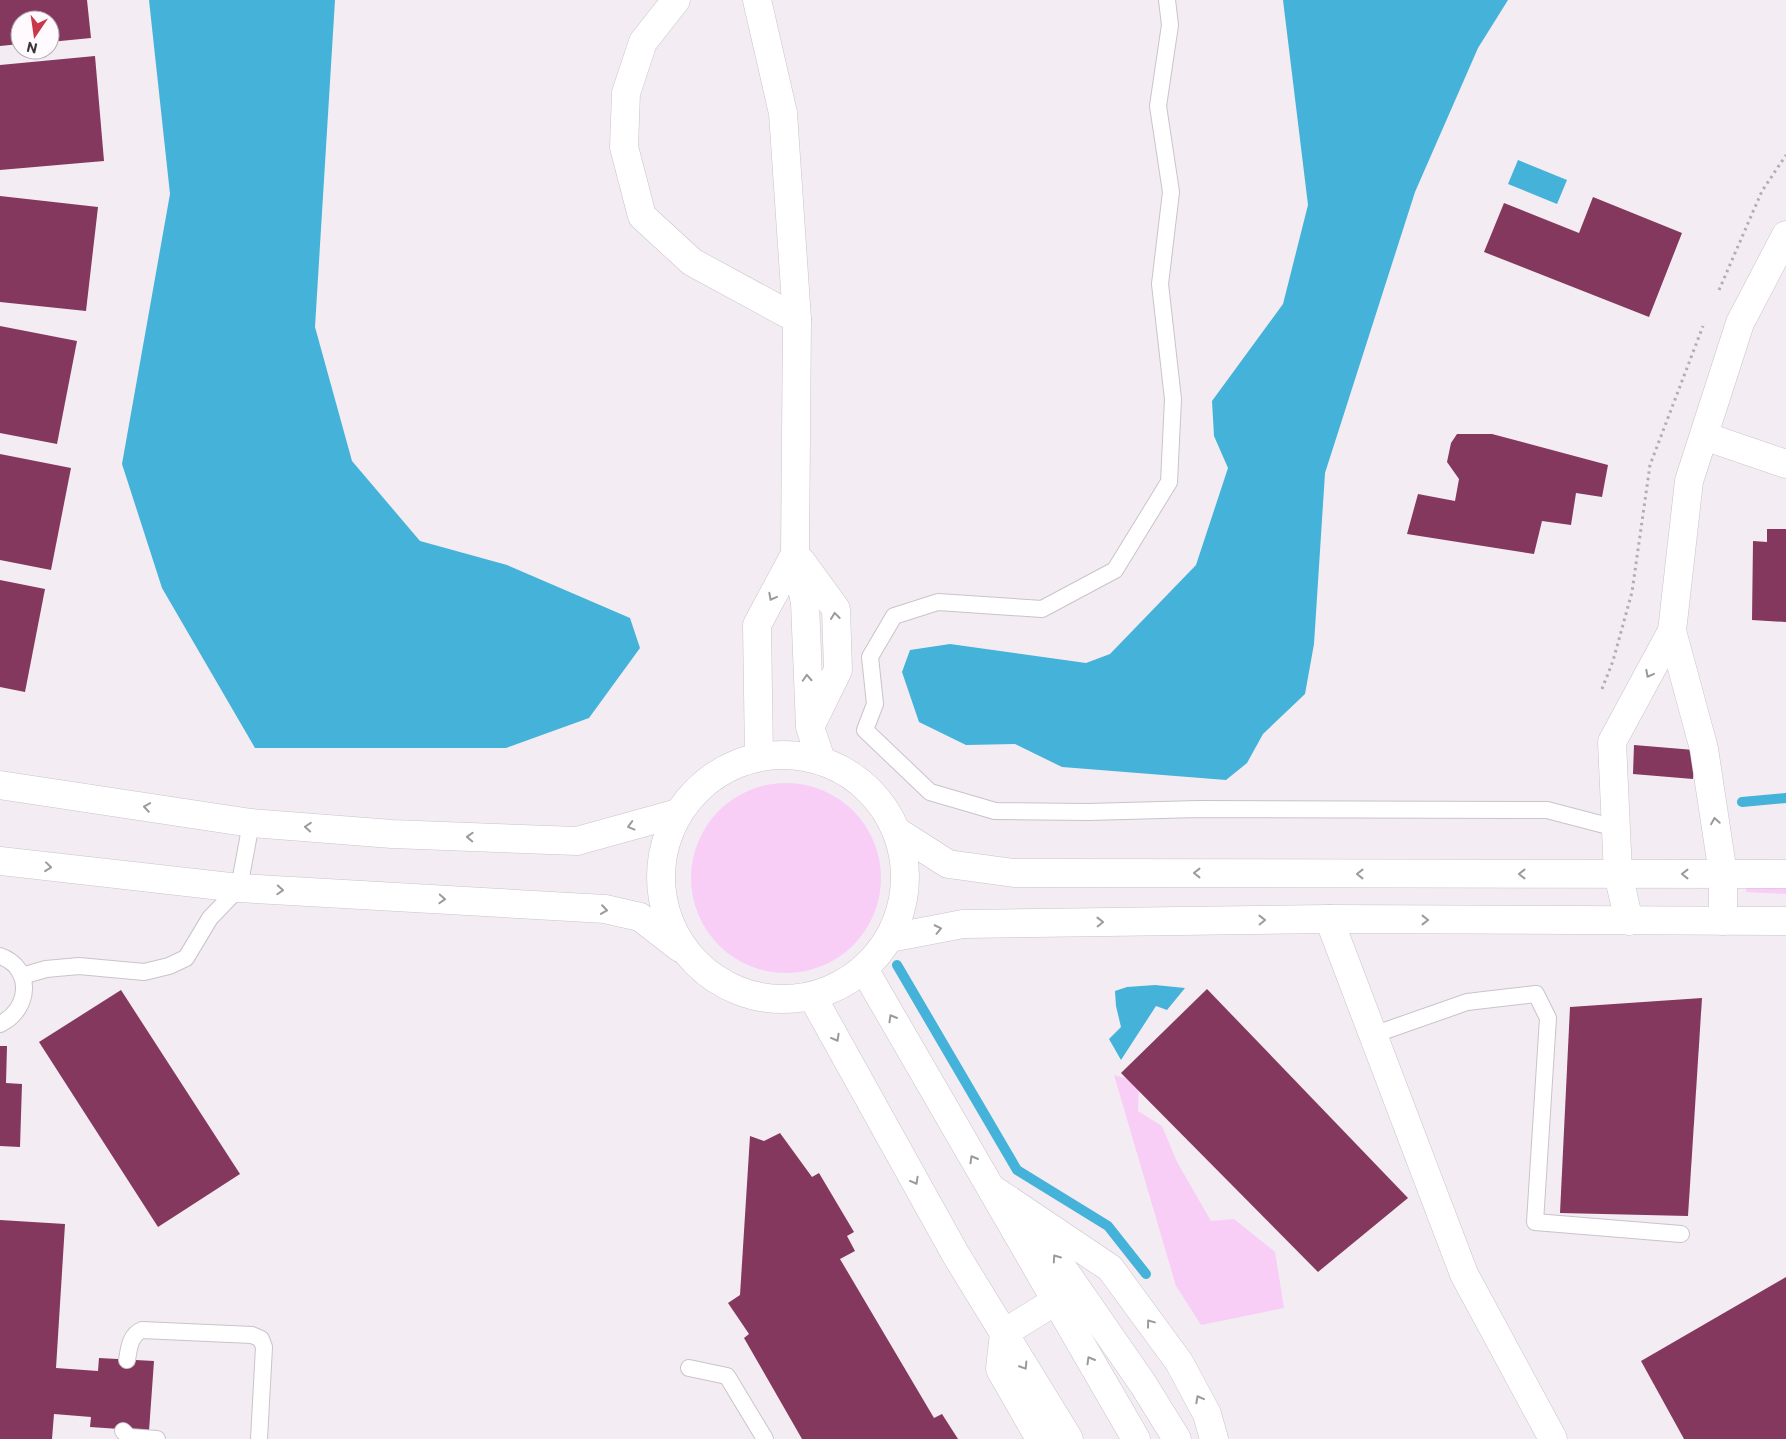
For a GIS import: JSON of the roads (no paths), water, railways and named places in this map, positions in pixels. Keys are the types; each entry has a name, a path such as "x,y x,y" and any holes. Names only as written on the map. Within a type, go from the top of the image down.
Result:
{"street":[{"path":"676,0 643,42 626,93 624,147 642,216 692,262 797,320"},
{"path":"757,0 783,113 797,320 795,554 757,625 758,757"},
{"path":"1723,921 1723,874 1704,749 1672,631 1689,481 1740,323 1786,235"},
{"path":"1704,436 1786,464"},
{"path":"795,554 836,609 838,670 810,727 821,760"},
{"path":"1629,921 1618,874 1612,742 1672,631"},
{"path":"0,861 239,888 606,909 640,916 710,974 735,990 773,998 812,996 840,986 864,969 890,938 904,905 906,868 898,832 880,801 853,776 821,760 790,754 758,757 727,768 699,787 678,813 663,848 660,886 669,922 688,954"},
{"path":"0,785 251,823 392,834 577,841 678,813"},
{"path":"898,832 948,864 1014,873 1786,874"},
{"path":"890,938 963,924 1329,920 1786,922"},
{"path":"1329,920 1464,1274 1553,1439"},
{"path":"864,969 990,1187 1066,1294 1143,1384 1177,1439"},
{"path":"812,996 956,1255 1069,1439"},
{"path":"990,1187 1110,1268 1179,1362 1207,1414 1214,1439"},
{"path":"1022,1210 1066,1294 1136,1439"},
{"path":"1004,1333 1110,1268"},
{"path":"1004,1333 1000,1369 1040,1439"}],"lane":[{"path":"1167,0 1170,25 1158,106 1171,192 1160,284 1173,399 1168,482 1115,570 1042,609 938,602 894,616 870,657 875,704 865,730 930,792 995,811 1088,812 1208,809 1547,810 1616,828"},
{"path":"22,976 46,969 79,966 144,972 169,966 186,958 210,918 239,888 251,823"},
{"path":"0,956 16,966 22,976 24,987 23,999 18,1011 0,1024"},
{"path":"1373,1035 1467,1002 1536,994 1548,1018 1535,1222 1681,1234"},
{"path":"127,1360 130,1342 135,1333 142,1330 252,1335 261,1339 264,1347 259,1439"},
{"path":"689,1368 727,1376 765,1439"},
{"path":"123,1430 129,1436 157,1439"}],"water":[{"path":"149,0 335,0 315,327 352,461 420,541 507,565 630,618 640,648 589,718 506,748 255,748 162,588 122,464 170,194"},
{"path":"1283,0 1508,0 1478,48 1415,192 1325,473 1314,644 1305,694 1263,734 1247,763 1226,780 1062,767 1015,744 966,745 919,722 902,672 910,650 950,644 1086,663 1110,654 1196,565 1228,468 1214,436 1212,401 1283,304 1308,205"},
{"path":"1518,160 1567,180 1557,204 1508,184"},
{"path":"1155,985 1185,988 1167,1010 1156,1006 1121,1060 1109,1039 1121,1027 1115,991 1127,987"}],"waterway":[{"path":"1742,802 1786,798"},
{"path":"897,965 1017,1170 1108,1226 1146,1274"}]}
